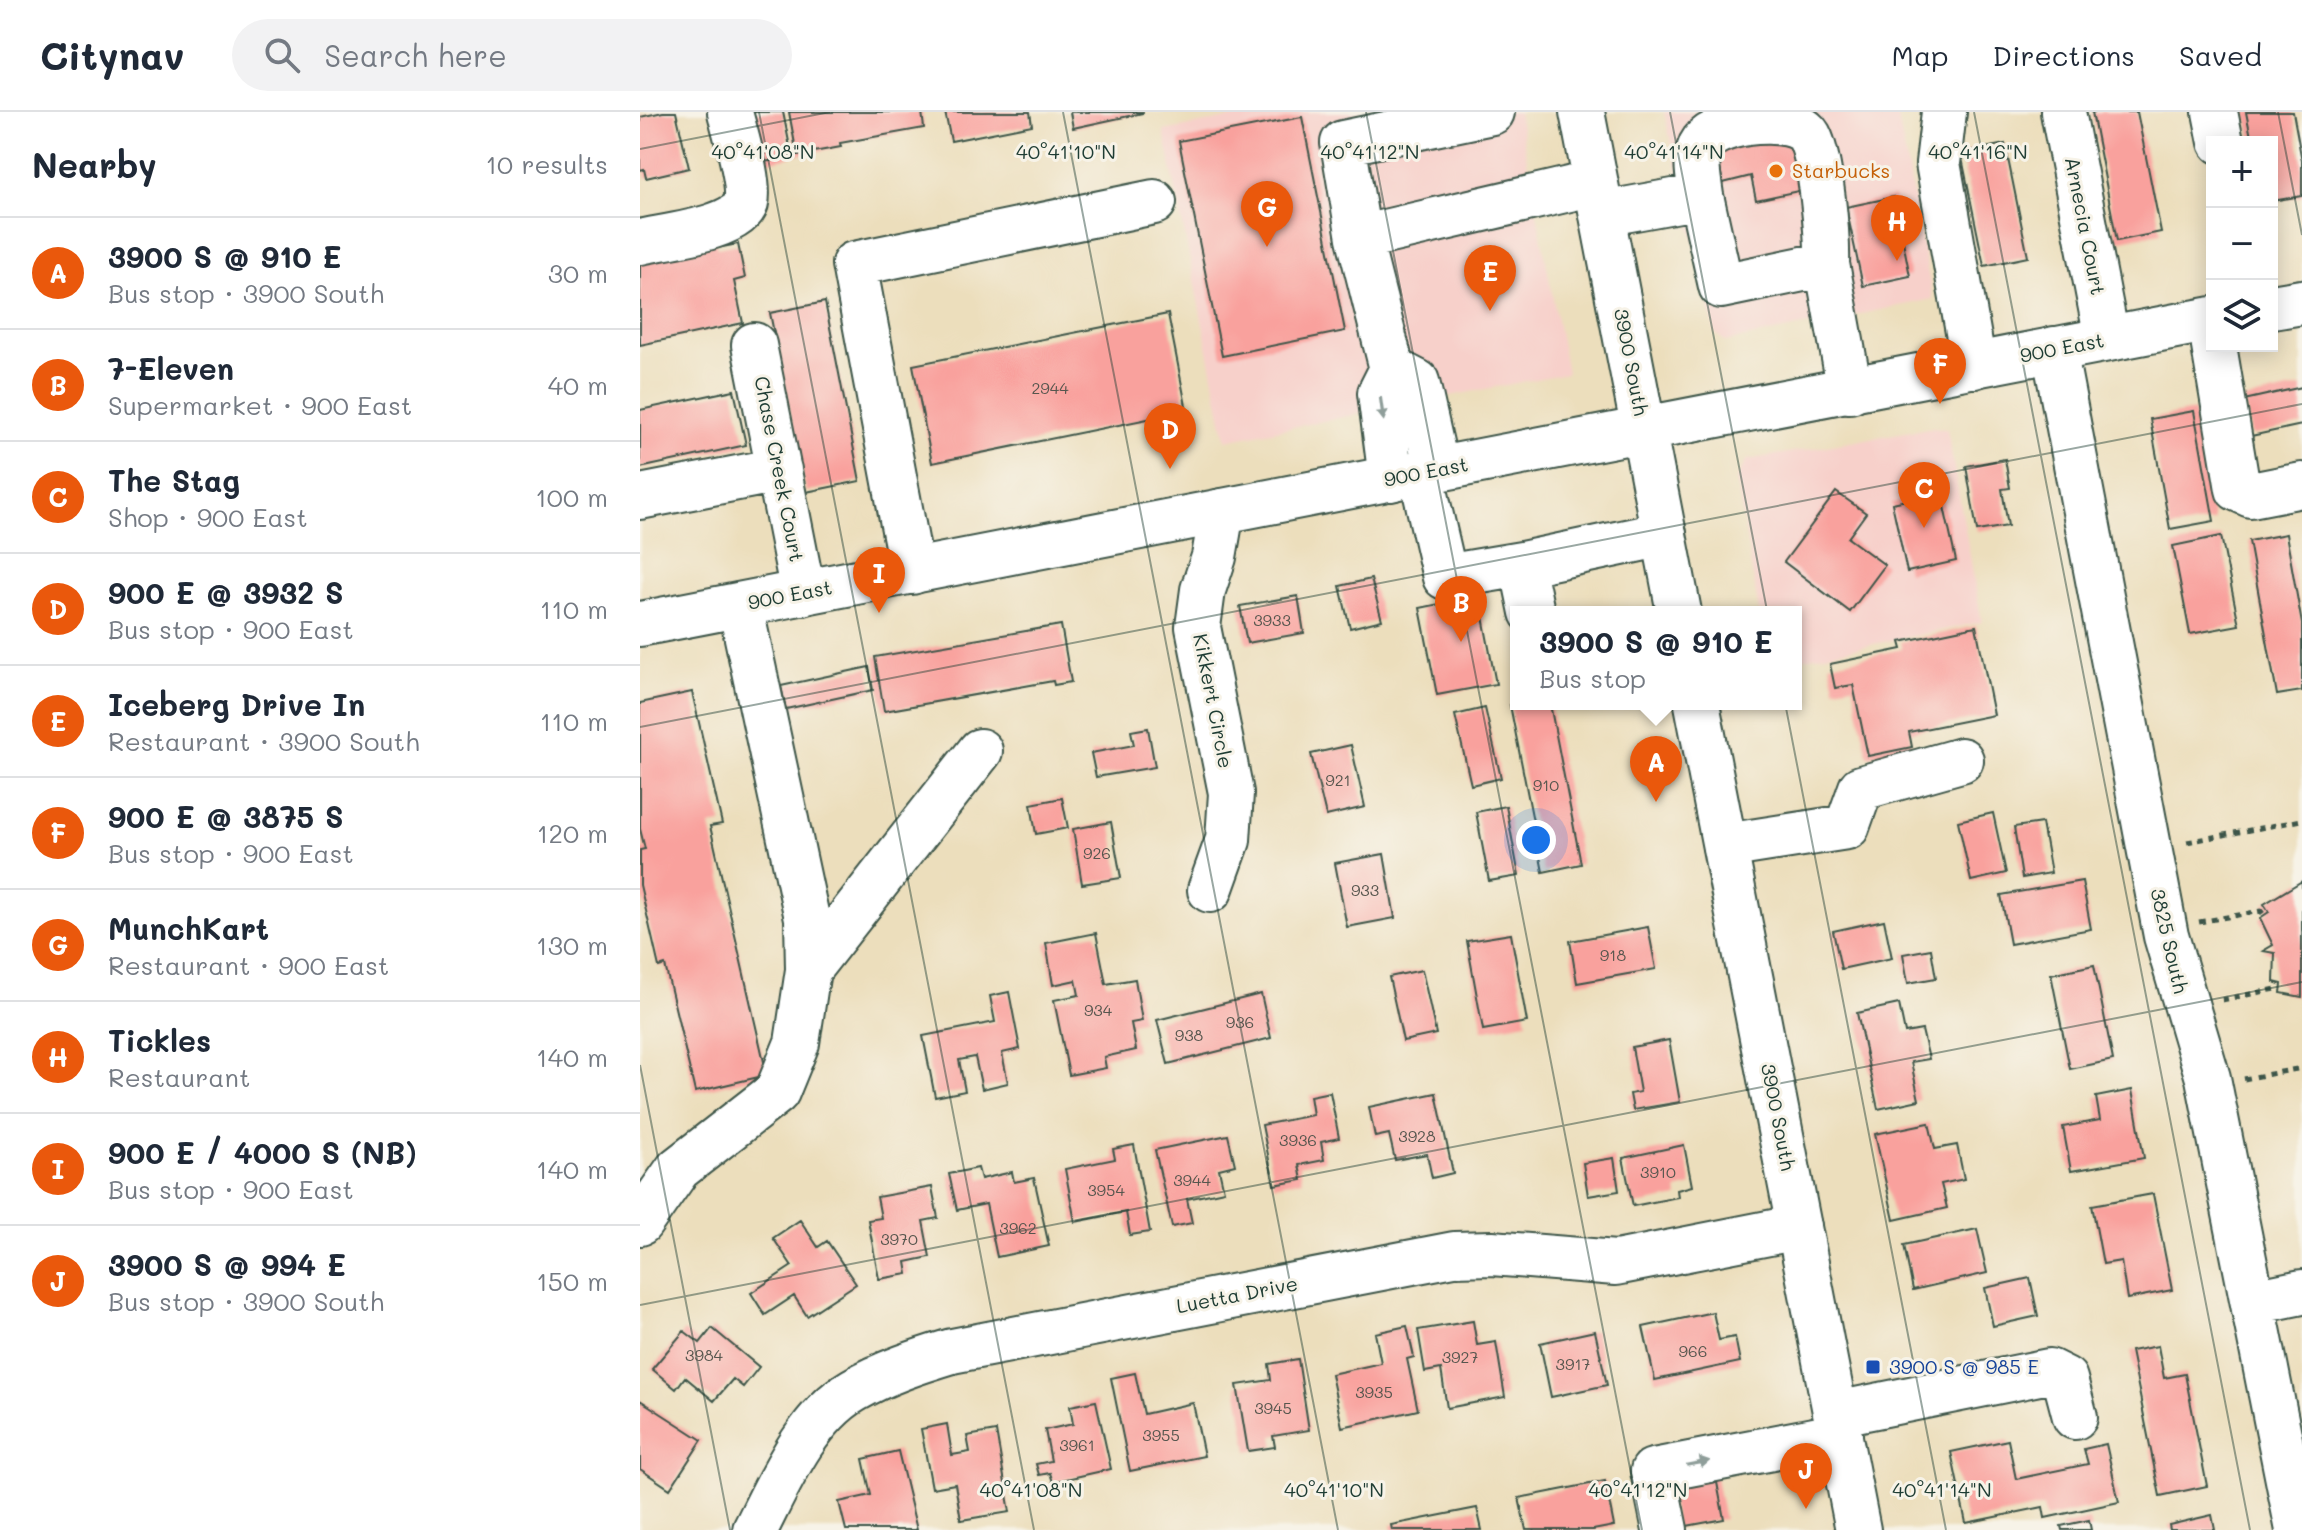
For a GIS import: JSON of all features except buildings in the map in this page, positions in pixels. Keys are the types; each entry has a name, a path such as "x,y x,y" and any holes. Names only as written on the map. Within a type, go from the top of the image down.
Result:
{"street":[{"path":"640,242 732,222 746,204 730,112"},
{"path":"1492,112 1343,143 1359,238 1392,369 1417,382 1416,474 1445,577 1664,534"},
{"name":"3900 South","path":"1582,112 1678,606"},
{"path":"1944,112 1938,163 1974,366"},
{"name":"Arnecia Court","path":"2063,112 2107,339"},
{"path":"2215,112 2220,136"},
{"path":"1827,264 1721,286 1701,196 1698,165 1701,144 1713,131 1777,119 1796,122 1809,136 1828,230 1827,264 1850,391"},
{"path":"1359,238 1599,199 1701,196"},
{"path":"912,572 854,264 1154,202"},
{"path":"2278,306 2302,302"},
{"name":"900 East","path":"640,624 2107,339 2206,331"},
{"name":"Chase Creek Court","path":"754,345 803,593"},
{"name":"3825 South","path":"2054,349 2156,798 2166,936 2208,1078 2237,1135 2253,1302 2298,1530"},
{"path":"2216,352 2238,489 2251,495 2302,485"},
{"path":"640,497 779,470"},
{"name":"Kikkert Circle","path":"1210,890 1228,840 1231,793 1198,627 1203,590 1214,557 1222,511"},
{"path":"1522,564 1531,606"},
{"path":"640,1223 678,1169 777,1092 797,1043 808,970 807,918 740,605"},
{"name":"3900 South","path":"1698,710 1858,1530"},
{"path":"808,970 980,751"},
{"path":"1725,846 1847,827 1861,788 1961,760"},
{"name":"Luetta Drive","path":"755,1530 785,1471 821,1420 852,1391 908,1364 952,1351 1454,1254 1492,1253 1616,1263 1799,1227"},
{"path":"2253,1302 2302,1292"},
{"path":"1665,1530 1653,1471 2049,1371 2065,1379 2075,1417"}],"path":[{"path":"2182,843 2302,820"},
{"path":"2198,923 2261,911 2264,915"},
{"path":"2217,1001 2276,989 2278,983"},
{"path":"2242,1079 2302,1068"}],"shaded area":[{"path":"1264,112 1518,112 1567,373 1226,440 1164,131"},
{"path":"1664,112 1897,112 1933,299 1726,342 1715,333"},
{"path":"1934,427 1947,429 1982,622 1802,659 1802,606 1758,606 1736,479 1747,460"}],"place":[{"name":"Starbucks","path":"1776,171"},
{"name":"MunchKart","path":"1267,247"},
{"name":"Tickles","path":"1897,261"},
{"name":"Iceberg Drive In","path":"1490,311"},
{"name":"900 E @ 3875 S","path":"1940,404"},
{"name":"900 E @ 3932 S","path":"1170,469"},
{"name":"The Stag","path":"1924,528"},
{"name":"900 E / 4000 S (NB)","path":"879,613"},
{"name":"7-Eleven","path":"1461,642"},
{"name":"3900 S @ 910 E","path":"1656,802"},
{"name":"3900 S @ 985 E","path":"1873,1367"},
{"name":"3900 S @ 994 E","path":"1806,1509"}]}
